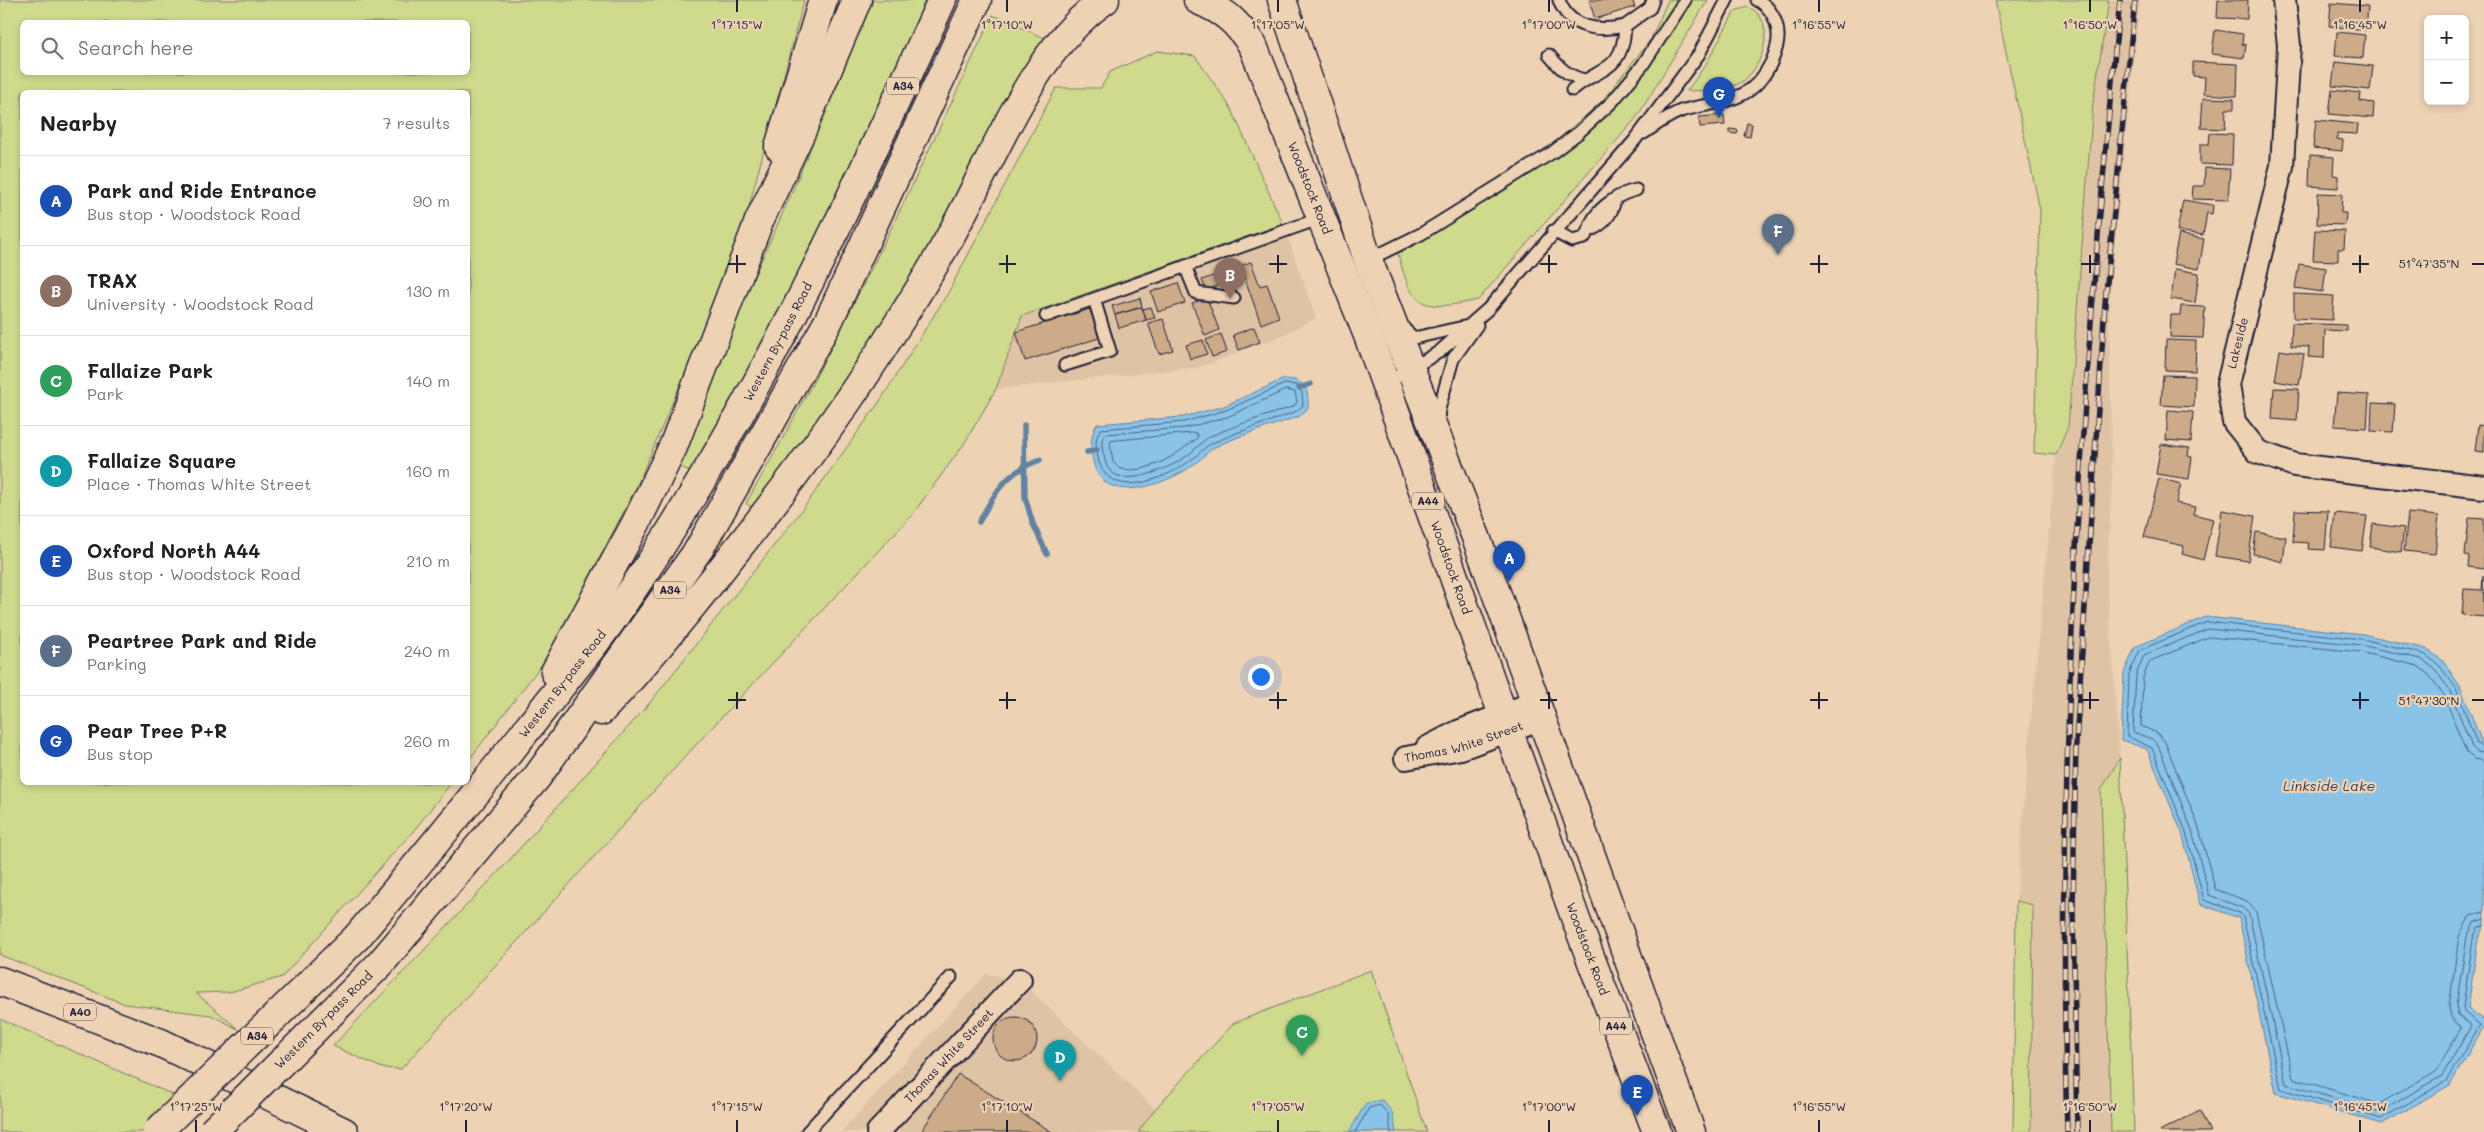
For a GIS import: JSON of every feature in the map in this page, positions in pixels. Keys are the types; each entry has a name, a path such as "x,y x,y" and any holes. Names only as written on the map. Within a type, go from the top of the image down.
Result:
{"highway":[{"path":"759,221 782,132 823,0"},
{"path":"512,750 636,523 672,447 759,221 802,130 857,0"},
{"name":"Western By-pass Road","path":"212,1132 380,964 537,777 699,548 828,322 898,176 977,0"},
{"path":"537,777 631,679 710,584 821,439 867,373 952,235 1036,73 1084,14 1105,0"},
{"name":"Woodstock Road","path":"1198,0 1220,9 1237,23 1253,46 1369,338 1576,920 1656,1132"},
{"name":"A44","path":"1282,0 1368,260 1467,513 1691,1132"},
{"name":"Western By-pass Road","path":"157,1132 357,938 512,750 617,613 728,436 786,330 868,162 940,5"},
{"name":"A40","path":"0,980 161,1043 344,1132"}],"street":[{"name":"Lakeside","path":"2284,0 2289,45 2282,166 2228,384 2234,422 2258,452 2296,465 2484,487"},
{"name":"Thomas White Street","path":"1507,723 1539,710"},
{"name":"Thomas White Street","path":"878,1132 1020,980"}],"lane":[{"path":"1559,0 1577,24 1598,30 1625,26 1650,8 1653,0"},
{"path":"1368,260 1421,234 1553,152 1578,132 1612,102 1642,66 1685,0"},
{"path":"1438,436 1439,409 1453,359 1488,309 1635,140 1699,54 1728,0"},
{"path":"1635,140 1660,122 1682,110 1730,101 1760,82 1775,53 1779,36 1772,14 1763,3 1757,0"},
{"path":"1572,90 1584,80 1606,70 1619,55 1624,41 1625,26"},
{"path":"1549,55 1561,70 1573,77 1584,80"},
{"path":"1553,232 1572,241 1584,238 1591,230 1600,226 1613,210 1616,200 1625,192 1636,190"},
{"path":"1046,316 1320,218"},
{"path":"1185,266 1196,293 1234,298"},
{"path":"1065,365 1110,351 1094,299"},
{"path":"1385,384 1439,352 1488,309"},
{"path":"1390,315 1414,338 1469,326"},
{"path":"1369,338 1377,390 1448,583 1470,620"},
{"path":"1467,513 1494,554 1553,719 1586,840"},
{"path":"1576,920 1589,988"},
{"path":"807,1132 951,977"},
{"path":"1615,1057 1648,1132"}],"shaded area":[{"path":"2109,0 2140,0 2109,298 2112,472 2107,580 2120,758 2134,1132 2013,1132 2016,901 2030,730 2056,455 2068,427 2093,103"},
{"path":"1283,224 1316,318 1283,335 1201,367 996,389 1022,316"},
{"path":"1371,970 1427,1132 841,1132 986,974 1020,980 1155,1109 1234,1023"}],"green space":[{"path":"0,0 804,0 737,251 636,488 549,655 470,758 470,90 20,90 20,785 449,785 415,829 282,977 230,992 196,993 238,1029 211,1015 125,1004 0,955"},
{"path":"873,0 926,0 841,193 772,330 690,472 675,463 710,374 789,199"},
{"path":"1668,0 1708,0 1637,117 1478,300 1442,306 1430,305 1421,301 1413,294 1407,283 1397,249 1514,178 1601,102 1651,39"},
{"path":"1995,0 2109,0 2093,103 2068,427 2056,455 2034,453 2040,210"},
{"path":"1748,7 1757,13 1763,21 1765,31 1762,54 1751,74 1743,81 1731,87 1687,91 1706,64 1735,11"},
{"path":"993,15 1044,38 979,162 927,254 853,370 755,510 746,503 780,444 844,323"},
{"path":"1157,51 1195,56 1231,108 1283,224 1022,316 996,389 964,444 912,515 704,736 401,1069 382,1068 333,1046 504,866 648,705 802,510 880,401 948,293 1056,88 1101,88 1110,72"},
{"path":"2120,758 2134,1132 2111,1132 2101,790"},
{"path":"2016,901 2033,905 2031,1132 2013,1132"},
{"path":"1371,970 1427,1132 1138,1132 1155,1109 1234,1023"},
{"path":"0,1019 178,1097 142,1132 0,1132"}],"water":[{"path":"1284,379 1291,379 1301,383 1306,390 1308,408 1300,416 1217,446 1183,472 1156,484 1126,489 1113,486 1102,480 1095,468 1091,446 1094,429 1097,424 1183,417 1224,406"},
{"name":"Linkside Lake","path":"2206,617 2363,634 2427,649 2443,661 2460,686 2484,748 2484,926 2478,939 2468,1008 2484,1020 2484,1026 2450,1085 2382,1124 2276,1093 2239,918 2200,904 2182,833 2147,749 2121,740 2124,673 2135,647"},
{"path":"1382,1100 1392,1112 1396,1132 1349,1132 1366,1103"}],"building":[{"path":"1589,0 1632,0 1635,7 1595,19"},
{"path":"2218,0 2248,0 2247,19 2217,18"},
{"path":"2331,3 2368,6 2366,30 2329,26"},
{"path":"2215,30 2243,34 2242,44 2246,45 2244,58 2212,54"},
{"path":"2337,32 2365,35 2363,58 2335,56"},
{"path":"2193,62 2238,64 2237,96 2204,94 2205,77 2193,76"},
{"path":"2335,62 2373,66 2370,90 2332,86"},
{"path":"2332,90 2361,93 2360,101 2374,103 2373,118 2329,114"},
{"path":"2203,98 2234,99 2234,109 2226,109 2225,129 2201,128"},
{"path":"1724,115 1725,125 1700,127 1699,117"},
{"path":"2316,120 2358,124 2357,134 2337,133 2337,139 2343,140 2342,151 2313,148"},
{"path":"1747,123 1752,124 1750,137 1744,136"},
{"path":"1729,129 1738,130 1737,134 1729,133"},
{"path":"2210,133 2233,134 2232,165 2200,164 2200,144 2209,144"},
{"path":"2310,155 2334,157 2333,175 2338,176 2338,188 2309,186"},
{"path":"2205,168 2230,169 2228,200 2192,199 2193,186 2204,186"},
{"path":"2318,193 2342,194 2341,213 2346,213 2345,225 2317,224"},
{"path":"2183,200 2213,205 2212,214 2207,213 2203,235 2177,231"},
{"path":"2315,230 2345,231 2344,249 2338,249 2338,261 2313,260"},
{"path":"2179,234 2204,239 2199,269 2173,264"},
{"path":"1251,262 1260,286 1267,284 1279,317 1261,324 1244,276 1206,290 1202,280"},
{"path":"2299,264 2326,268 2323,292 2295,288"},
{"path":"2175,269 2199,273 2195,303 2171,299"},
{"path":"1178,283 1185,303 1158,312 1151,292"},
{"path":"2294,294 2334,296 2332,320 2294,318"},
{"path":"1140,298 1142,307 1115,315 1112,306"},
{"path":"1207,298 1219,330 1205,336 1192,303"},
{"path":"2181,306 2205,307 2203,338 2170,337 2171,315 2180,315"},
{"path":"1142,307 1146,320 1119,328 1115,315"},
{"path":"1151,307 1155,318 1146,320 1143,309"},
{"path":"1090,309 1099,338 1025,361 1016,332"},
{"path":"1163,319 1173,350 1159,354 1148,323"},
{"path":"2292,323 2347,325 2347,331 2325,330 2324,358 2308,357 2309,347 2291,346"},
{"path":"1254,327 1260,342 1239,350 1233,335"},
{"path":"1221,334 1227,352 1212,357 1206,340"},
{"path":"1203,340 1207,354 1190,359 1186,345"},
{"path":"2166,340 2196,341 2195,371 2165,370"},
{"path":"2280,350 2304,354 2299,385 2275,381"},
{"path":"2163,375 2195,376 2194,407 2161,405"},
{"path":"2274,388 2299,389 2297,421 2272,419"},
{"path":"2337,393 2369,395 2367,428 2334,426"},
{"path":"2372,403 2395,404 2393,432 2371,431"},
{"path":"2168,410 2193,412 2191,442 2166,440"},
{"path":"2478,425 2484,426 2484,452 2475,451"},
{"path":"2161,444 2189,448 2188,456 2192,457 2189,479 2156,474"},
{"path":"2159,478 2181,484 2176,503 2195,507 2193,514 2213,519 2203,560 2182,554 2184,546 2144,537"},
{"path":"2222,510 2255,516 2248,561 2215,556"},
{"path":"2295,510 2328,511 2325,550 2308,549 2309,543 2293,542"},
{"path":"2335,513 2367,516 2362,551 2331,547"},
{"path":"2408,513 2439,516 2435,554 2404,551"},
{"path":"2469,518 2484,519 2484,569 2468,567 2469,556 2465,555"},
{"path":"2373,524 2404,528 2401,552 2370,547"},
{"path":"2256,532 2286,537 2283,562 2253,554"},
{"path":"2483,575 2484,617 2462,615 2464,589 2482,590"},
{"path":"1011,1017 1019,1017 1031,1023 1037,1039 1031,1055 1019,1061 1011,1061 999,1055 993,1043 993,1035 999,1023"},
{"path":"958,1074 1052,1132 921,1132"},
{"path":"2200,1111 2210,1132 2159,1131"}],"waterway":[{"path":"1299,388 1311,384"},
{"path":"1024,425 1025,497 1033,524 1047,554"},
{"path":"1087,452 1097,450"},
{"path":"979,522 990,501 1003,484 1018,471 1040,460"}],"railway":[{"path":"2067,1132 2065,849 2075,565 2094,282 2120,0"},
{"path":"2077,1132 2073,909 2076,743 2105,303 2135,0"}],"place":[{"name":"Pear Tree P+R","path":"1719,118"},
{"name":"Peartree Park and Ride","path":"1778,255"},
{"name":"TRAX","path":"1230,299"},
{"name":"Park and Ride Entrance","path":"1509,582"},
{"name":"Fallaize Park","path":"1302,1056"},
{"name":"Fallaize Square","path":"1060,1081"},
{"name":"Oxford North A44","path":"1637,1116"}]}
